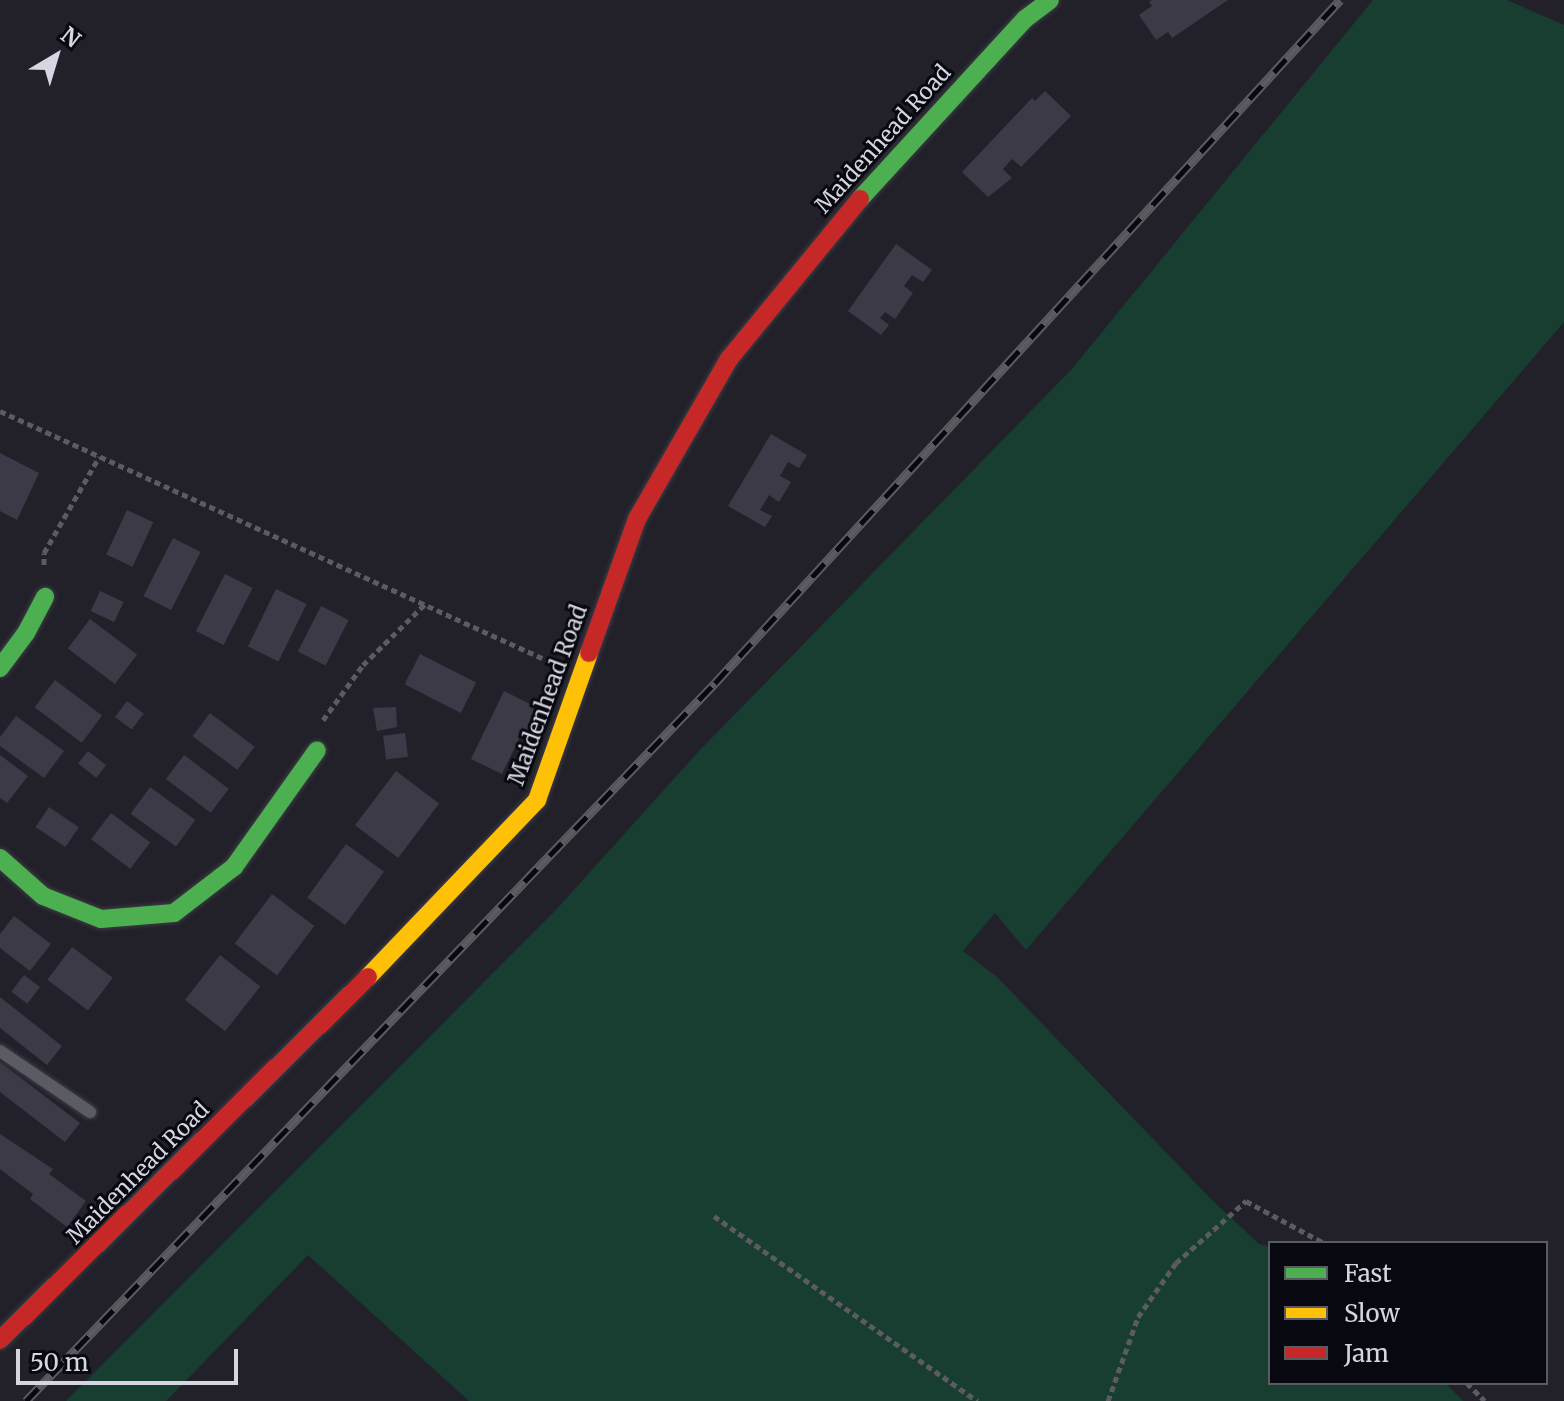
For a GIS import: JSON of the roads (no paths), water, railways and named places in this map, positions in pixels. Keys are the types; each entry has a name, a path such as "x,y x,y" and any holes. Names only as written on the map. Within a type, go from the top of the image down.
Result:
{"street":[{"name":"Maidenhead Road","path":"0,1340 334,1013 537,800 637,519 729,359 844,217 1025,19 1050,0"},
{"path":"0,668 26,633 45,597"},
{"path":"0,858 43,896 101,919 174,913 234,867 317,750"}],"lane":[{"path":"0,1051 90,1112"}],"railway":[{"path":"26,1401 715,683 1340,0"}]}
